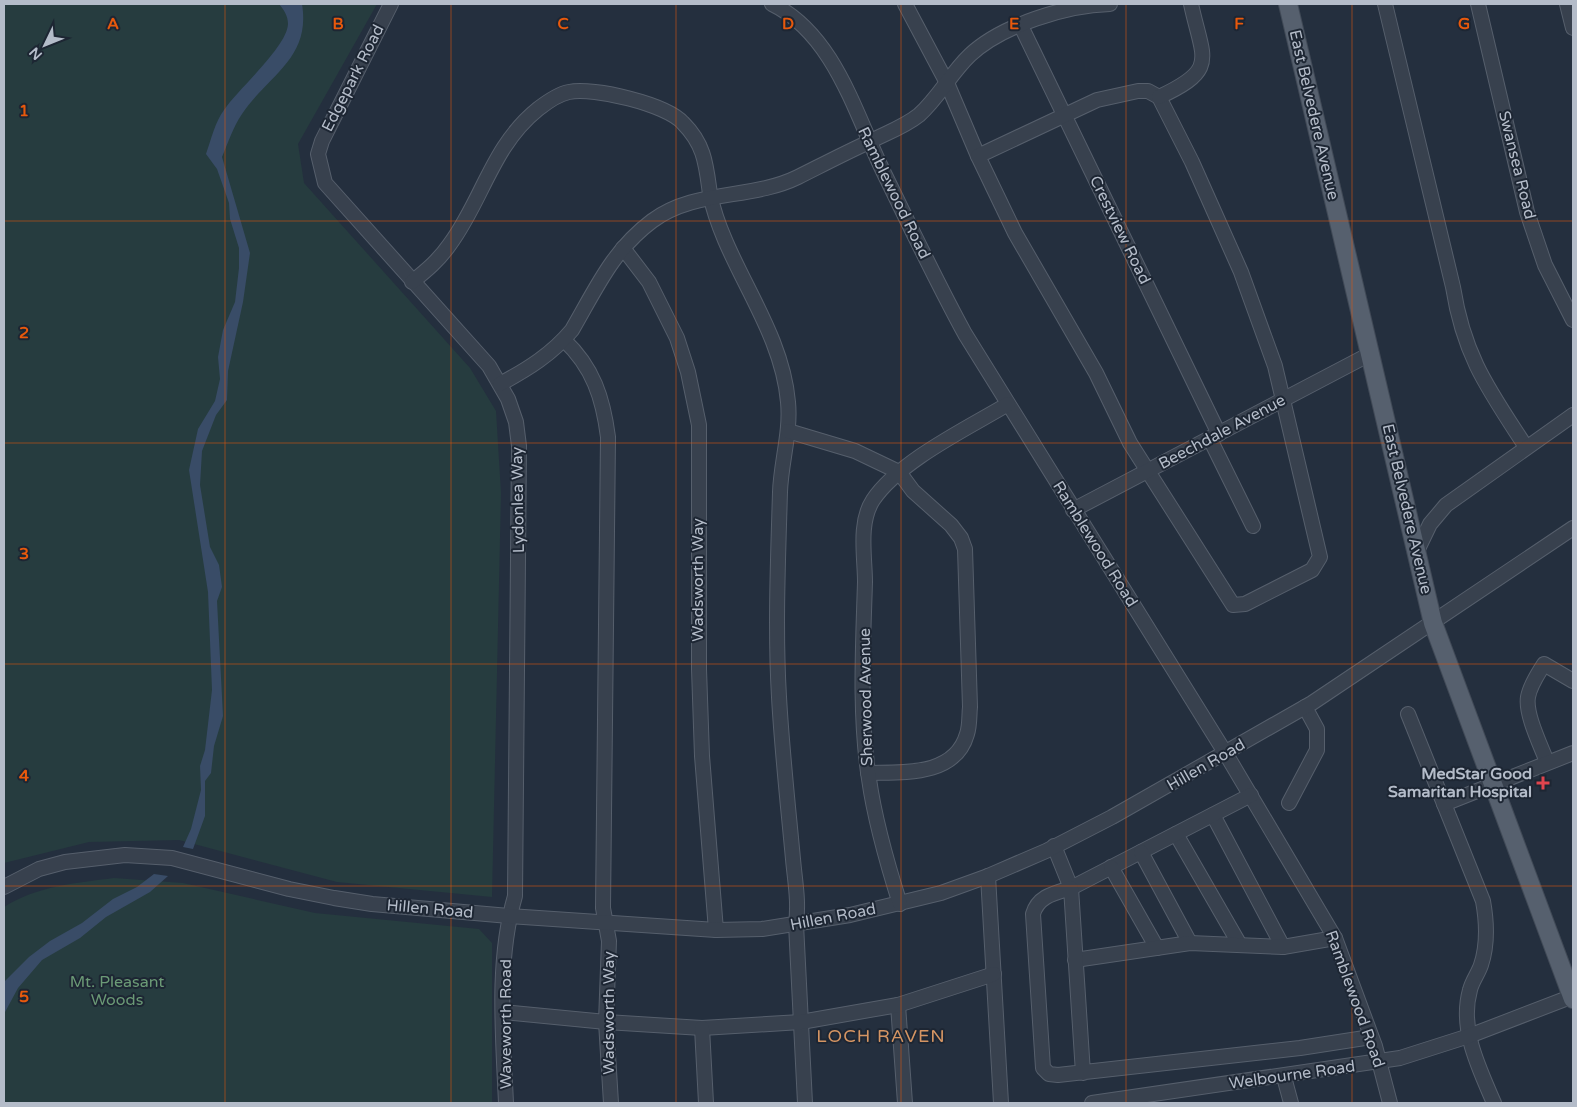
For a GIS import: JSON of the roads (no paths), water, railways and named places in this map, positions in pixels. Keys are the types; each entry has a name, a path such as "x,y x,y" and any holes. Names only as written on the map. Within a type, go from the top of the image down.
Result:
{"main road":[{"name":"East Belvedere Avenue","path":"1288,4 1433,623 1573,997"}],"street":[{"name":"Edgepark Road","path":"318,154 330,124 391,4"},
{"name":"Ramblewood Road","path":"772,4 798,20 827,55 843,84 942,293 1008,404 1251,795 1335,938 1371,1037 1390,1103"},
{"path":"905,4 947,83 978,156 1015,233 1096,373 1130,443 1233,605 1245,604 1312,570 1320,557 1275,366 1241,272 1192,162 1159,97 1148,91 1119,94 1097,100 978,156"},
{"path":"500,384 532,366 564,340 581,314 603,273 623,248 640,231 667,211 711,197 767,189 790,181 902,126 919,114 947,83 958,67 980,47 1048,14 1070,7 1110,4"},
{"path":"1159,97 1186,84 1199,72 1204,58 1191,4"},
{"path":"1385,4 1464,339 1474,364 1487,387 1526,447"},
{"name":"Swansea Road","path":"1478,4 1526,212 1545,265 1573,320"},
{"path":"1567,4 1573,28"},
{"name":"Crestview Road","path":"1021,26 1064,114 1214,437 1253,526"},
{"path":"412,282 435,264 452,242 470,212 495,158 518,128 540,107 568,92 580,91 638,100 659,108 682,121 705,154 711,197 724,239 741,272 778,356 788,399 788,431 780,490 777,654 784,769 799,899 796,924 806,1103"},
{"name":"Lydonlea Way","path":"318,154 325,183 489,366 500,384 516,422 520,493 515,896 509,916"},
{"name":"Wadsworth Way","path":"623,248 649,282 676,338 688,372 699,425 699,669 702,756 716,930"},
{"name":"Wadsworth Way","path":"564,340 580,354 591,371 602,404 608,437 603,908 609,941 606,1022 611,1103"},
{"name":"Beechdale Avenue","path":"1074,510 1370,354"},
{"name":"Sherwood Avenue","path":"900,904 881,842 868,773 863,699 864,555 868,513 873,501 900,472 1008,404"},
{"path":"1417,551 1438,512 1573,415"},
{"path":"788,431 855,451 900,472 913,491 951,525 961,538 965,550 970,707 968,733 963,745 954,755 929,770 868,773"},
{"name":"Hillen Road","path":"4,887 39,869 93,858 125,855 172,858 289,889 372,904 509,916 716,930 762,929 900,904 941,894 988,876 1054,846 1226,754 1305,707 1573,528"},
{"path":"1547,762 1531,716 1527,698 1531,686 1544,664 1573,681"},
{"path":"1289,803 1317,750 1317,729 1305,707"},
{"path":"1408,714 1472,872 1486,918 1486,946 1469,998 1467,1020 1468,1036 1494,1103"},
{"path":"1444,804 1493,782 1573,753"},
{"path":"1251,795 1071,888 1046,896 1035,905 1033,914 1043,1068 1049,1074 1058,1076 1300,1048 1371,1037"},
{"path":"1212,815 1283,947"},
{"path":"1176,834 1240,945"},
{"path":"1054,846 1071,888 1083,1073"},
{"path":"1141,852 1190,943"},
{"path":"1111,867 1157,948"},
{"path":"988,876 1001,1103"},
{"name":"Waveworth Road","path":"506,1103 502,1012 509,916"},
{"path":"1076,960 1190,943 1283,947 1335,938"},
{"path":"502,1012 606,1022 702,1028 800,1022 898,1005 994,974"},
{"name":"Welbourne Road","path":"1092,1103 1195,1096 1284,1077 1379,1063 1468,1036 1573,997"},
{"path":"898,1005 904,1103"},
{"path":"702,1028 706,1103"},
{"path":"1284,1077 1291,1103"}],"water":[{"path":"279,4 302,4 303,23 300,39 294,53 285,65 252,100 242,114 222,157 250,253 243,302 228,371 227,400 216,415 202,451 200,485 210,547 219,565 222,587 217,601 223,716 214,746 211,773 205,781 205,816 193,849 183,847 191,829 201,790 200,766 205,750 212,690 208,592 189,470 198,429 215,401 220,379 218,357 223,330 235,302 239,268 239,248 230,219 229,203 217,169 206,154 221,115 271,56 286,33 287,18"},
{"path":"154,874 168,876 150,892 106,917 80,938 42,960 18,988 4,1014 4,982 29,957 50,941 82,923 113,899 137,887"}],"place":[{"name":"MedStar Good Samaritan Hospital","path":"1543,783"}],"district":[{"name":"LOCH RAVEN","path":"881,1036"}],"park label":[{"name":"Mt. Pleasant Woods","path":"117,991"}]}
